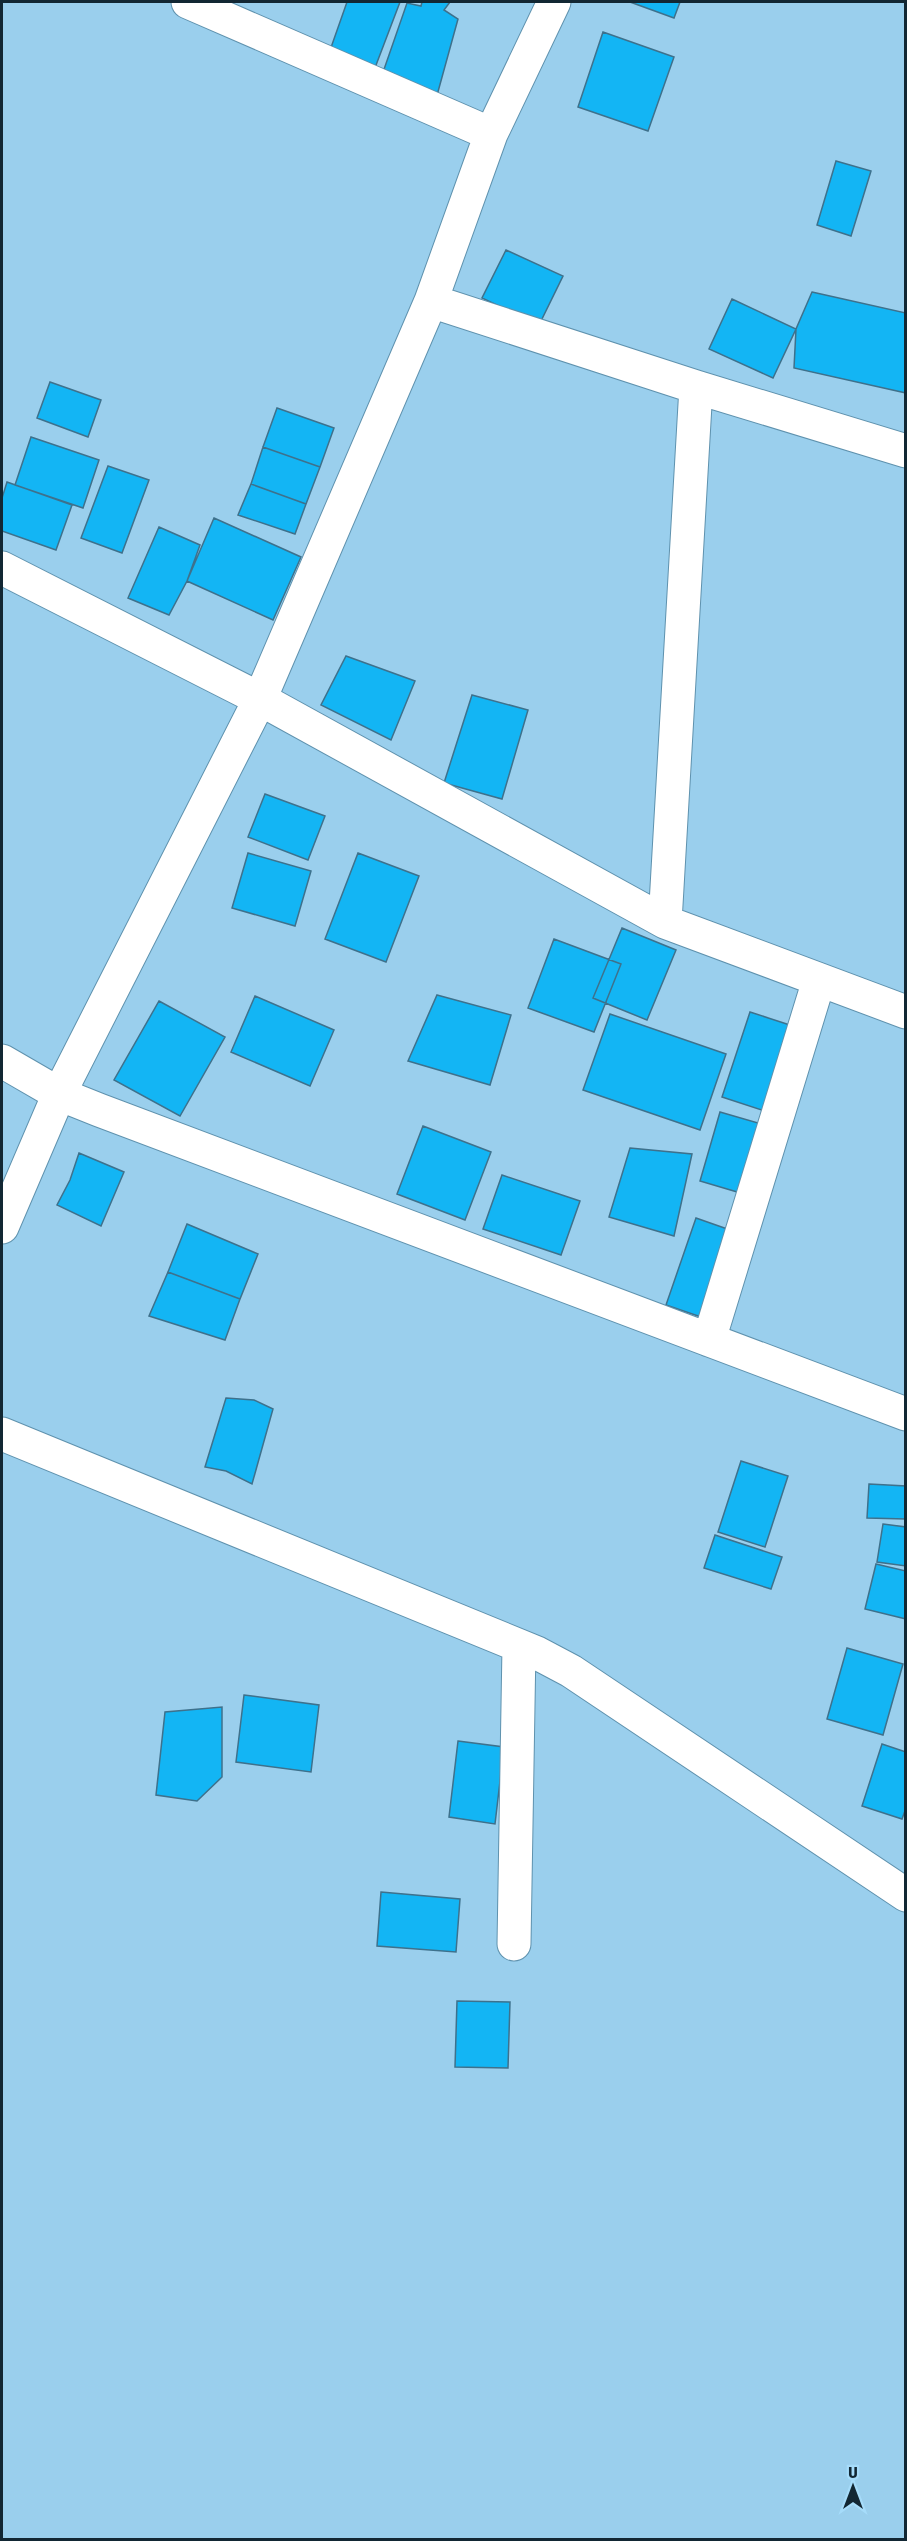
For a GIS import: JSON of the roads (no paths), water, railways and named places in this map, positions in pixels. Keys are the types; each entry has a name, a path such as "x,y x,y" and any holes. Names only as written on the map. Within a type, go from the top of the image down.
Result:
{"street":[{"path":"188,2 491,135"},
{"path":"2,1227 59,1094 260,699 431,301 491,135 554,2"},
{"path":"431,301 696,387 906,451"},
{"path":"665,922 696,387"},
{"path":"2,568 260,699 665,922 906,1012"},
{"path":"709,1340 819,980"},
{"path":"2,1061 59,1094 906,1414"},
{"path":"2,1434 519,1646 571,1671 906,1895"},
{"path":"514,1944 519,1646"}]}
